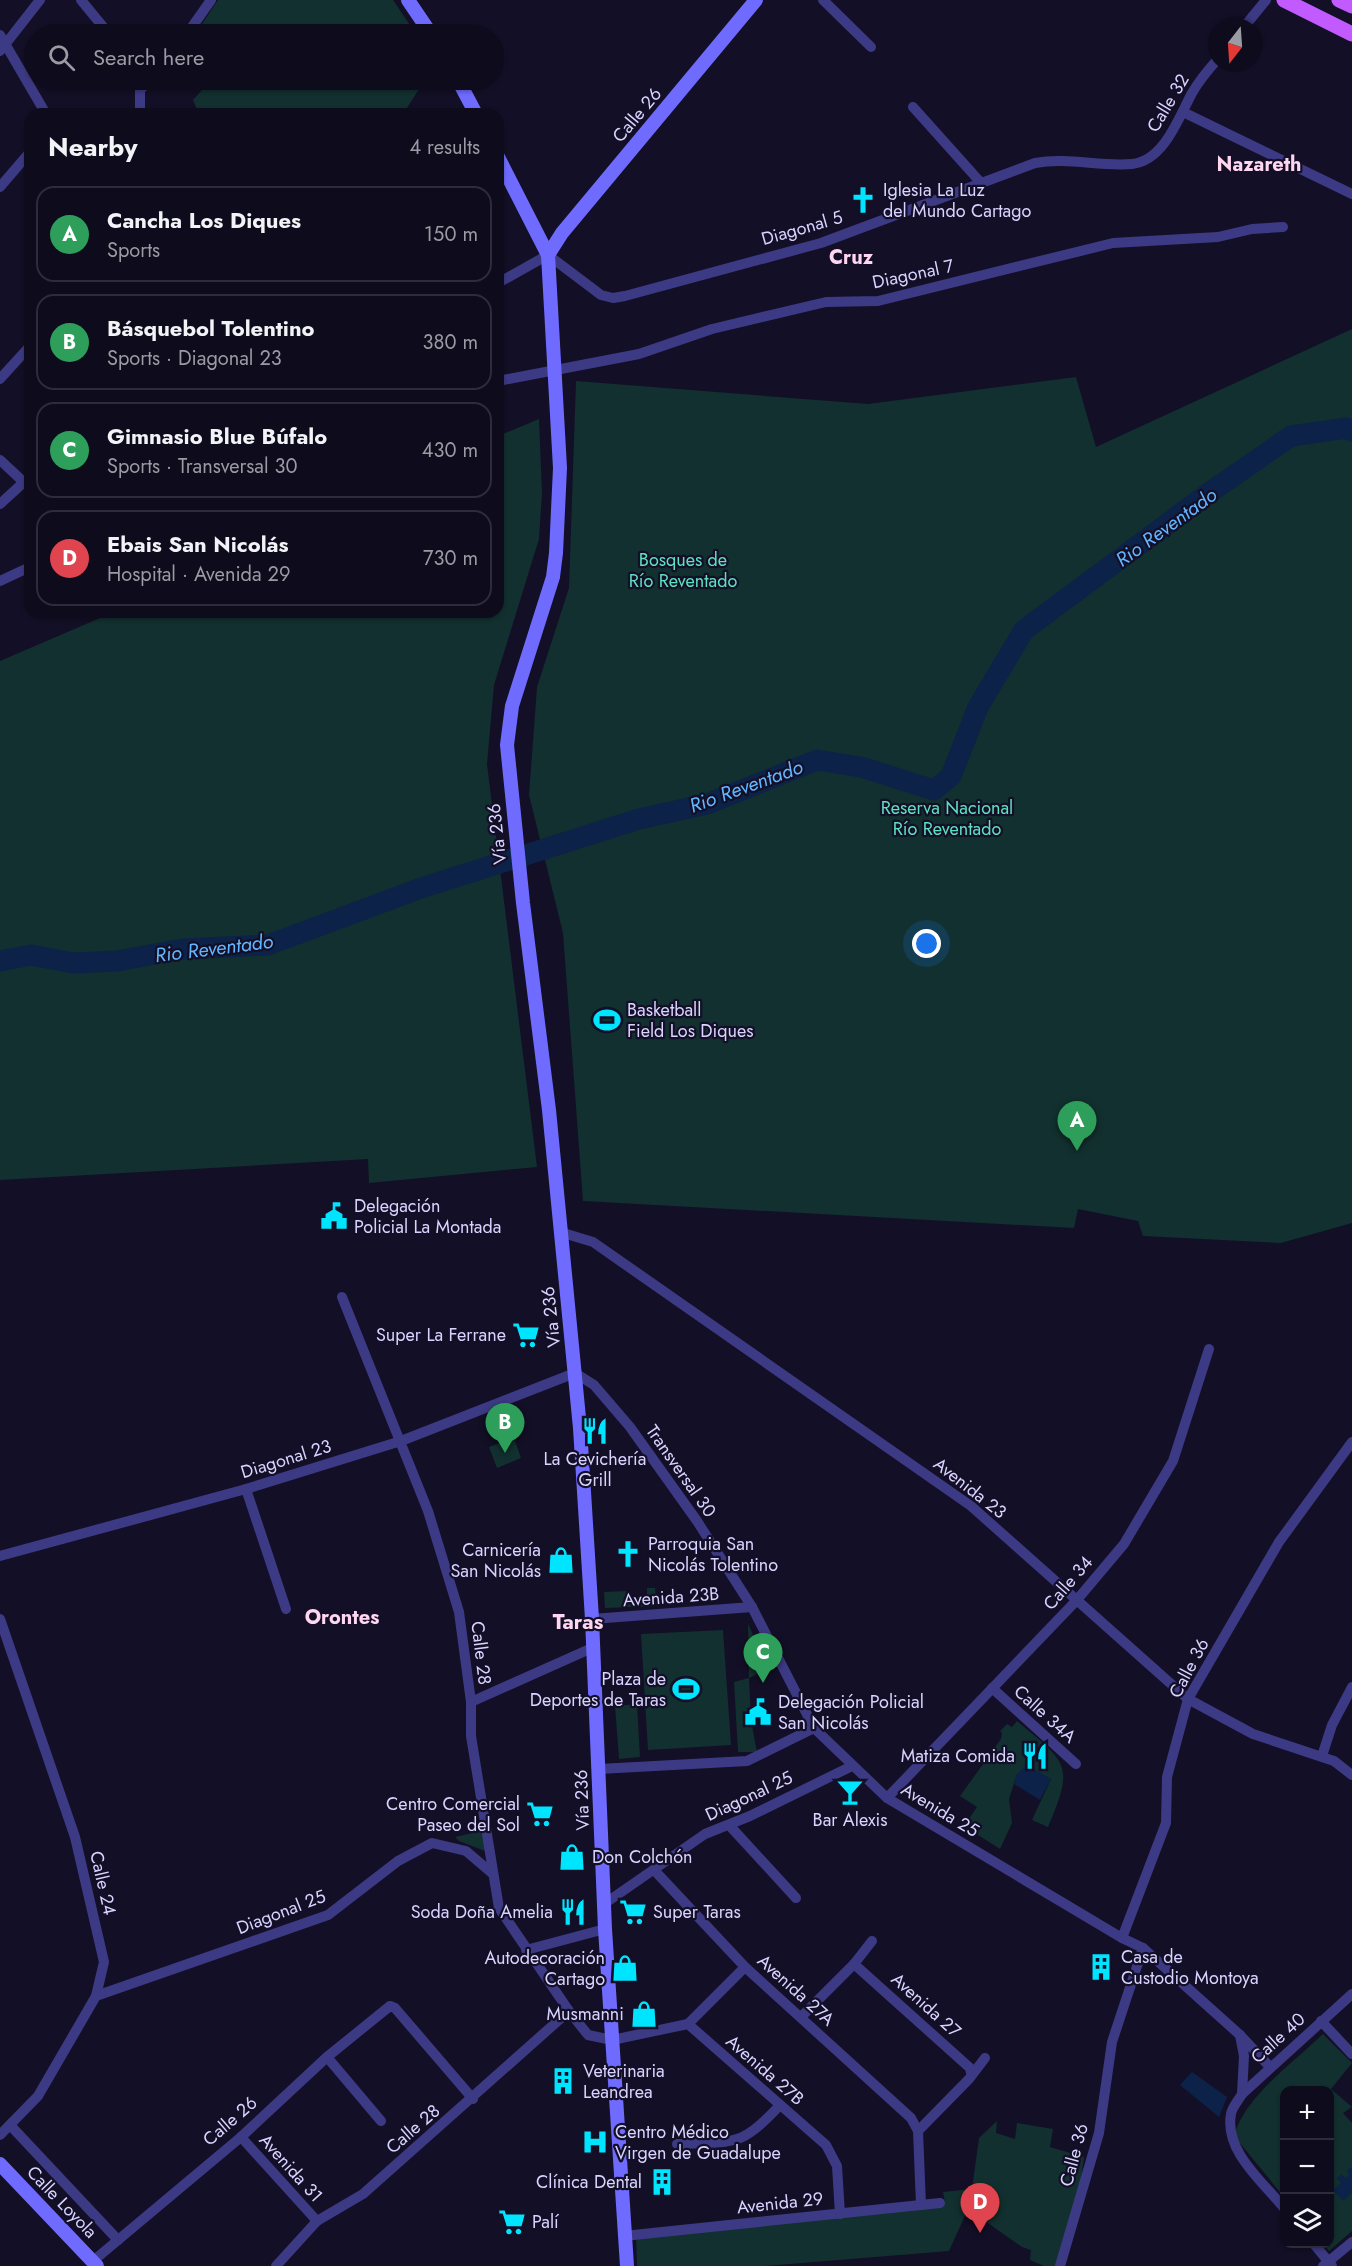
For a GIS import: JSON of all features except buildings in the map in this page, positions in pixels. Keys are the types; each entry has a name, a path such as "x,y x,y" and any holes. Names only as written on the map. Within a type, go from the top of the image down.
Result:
{"main road":[{"path":"408,0 424,24"},
{"name":"Calle 26","path":"548,255 562,233 756,0"},
{"path":"1284,0 1352,34"},
{"path":"1339,0 1352,6"},
{"path":"463,90 473,108"},
{"path":"504,169 548,255"},
{"name":"Vía 236","path":"548,255 560,468 556,553 553,577 512,705 507,745 523,903 549,1110 575,1372 600,1769 603,1904 627,2266"},
{"name":"Calle Loyola","path":"0,2164 95,2264"}],"street":[{"path":"24,78 2,43 40,0"},
{"path":"81,0 101,24"},
{"path":"194,24 210,0"},
{"path":"823,0 871,47"},
{"path":"1251,18 1266,0"},
{"name":"Calle 32","path":"1145,161 1159,150 1192,93 1208,72"},
{"path":"32,90 43,108"},
{"path":"138,90 139,108"},
{"path":"913,107 982,184"},
{"path":"1183,112 1352,194"},
{"path":"0,187 24,159"},
{"name":"Diagonal 5","path":"548,255 601,295 613,298 821,243 1035,163 1049,160 1132,164 1145,161"},
{"name":"Diagonal 7","path":"504,380 639,354 712,329 826,302 878,301 1113,243 1218,237 1252,229 1283,227"},
{"path":"504,280 548,255"},
{"path":"0,380 24,353"},
{"path":"0,460 24,482"},
{"path":"0,504 24,487"},
{"path":"0,580 24,570"},
{"name":"Avenida 23","path":"560,1232 593,1242 971,1506 1188,1700 1253,1734 1334,1761 1352,1775"},
{"name":"Calle 28","path":"342,1297 428,1511 459,1612 471,1702 471,1736 499,1908 526,1950 588,2035 612,2040"},
{"name":"Calle 34","path":"887,1798 1076,1601 1124,1544 1173,1461 1209,1349"},
{"name":"Diagonal 23","path":"0,1556 246,1489 401,1441 575,1372"},
{"name":"Transversal 30","path":"575,1372 594,1385 630,1427 697,1521 752,1607 814,1728"},
{"name":"Calle 36","path":"1122,1938 1166,1823 1167,1777 1188,1700 1279,1542 1352,1442"},
{"path":"246,1489 286,1609"},
{"name":"Avenida 23B","path":"592,1619 752,1607"},
{"name":"Calle 24","path":"0,1619 75,1837 104,1962 96,1996 38,2096 0,2135"},
{"path":"471,1702 592,1648"},
{"path":"1322,1756 1332,1725 1352,1686"},
{"name":"Calle 34A","path":"992,1688 1077,1764"},
{"path":"600,1769 747,1761 814,1728"},
{"name":"Avenida 25","path":"814,1728 887,1798 1122,1938 1143,1948 1240,2035 1270,2067"},
{"name":"Diagonal 25","path":"603,1904 705,1834 729,1825 852,1766"},
{"path":"729,1825 796,1898"},
{"name":"Diagonal 25","path":"96,1996 328,1915 398,1861 432,1843 466,1851 493,1874"},
{"name":"Avenida 27A","path":"655,1870 745,1967 911,2118 918,2131"},
{"path":"526,1950 605,1929"},
{"path":"801,2017 854,1964 872,1941"},
{"name":"Calle 36","path":"1060,2266 1099,2133 1112,2042 1143,1948"},
{"name":"Avenida 27","path":"854,1964 962,2060 972,2073"},
{"path":"612,2040 688,2024 745,1967"},
{"name":"Calle 40","path":"1280,2203 1244,2160 1231,2139 1231,2112 1242,2094 1352,1994"},
{"name":"Calle 26","path":"95,2264 118,2240 241,2137 327,2057 390,2006 395,2008 472,2099"},
{"name":"Calle 28","path":"276,2266 317,2222 363,2194 569,2011"},
{"path":"1321,2021 1352,2054"},
{"name":"Avenida 27B","path":"688,2024 825,2145 837,2166 840,2214"},
{"path":"1240,2035 1244,2056 1242,2094"},
{"path":"327,2057 381,2121"},
{"path":"921,2205 918,2131 985,2058"},
{"path":"676,2144 738,2141 756,2130 780,2104"},
{"path":"10,2125 118,2240"},
{"name":"Avenida 31","path":"241,2137 317,2222"},
{"name":"Avenida 29","path":"624,2236 940,2203"},
{"path":"1317,2248 1328,2264 1352,2242"}],"green space":[{"path":"218,0 393,0 409,24 202,24"},
{"path":"202,90 419,90 407,108 196,108 193,100"},
{"name":"Reserva Nacional Río Reventado","path":"1352,329 1352,1223 1281,1243 1143,1236 1138,1221 1078,1209 1074,1228 583,1201 563,933 529,795 537,687 569,588 576,381 868,404 1076,377 1096,447"},
{"path":"539,419 542,493 539,539 494,685 487,764 537,1167 369,1183 368,1159 0,1180 0,661 100,618 504,618 504,434"},
{"path":"514,1438 521,1458 497,1468 489,1447"},
{"path":"647,1588 655,1588 657,1606 605,1608 604,1592 626,1591 626,1598 647,1597"},
{"path":"748,1624 769,1668 749,1678"},
{"name":"Plaza de Deportes de Taras","path":"723,1630 731,1745 648,1750 641,1634"},
{"path":"749,1678 751,1720 757,1752 738,1752 734,1682"},
{"path":"637,1704 640,1757 619,1759 615,1706"},
{"path":"1017,1721 1056,1756 1063,1777 1062,1790 1048,1827 1032,1820 1051,1779 1017,1774 1009,1799 1012,1823 1000,1849 964,1826 977,1807 960,1796 1001,1739 1000,1731 1007,1724 1012,1727"},
{"path":"485,1830 485,1851 459,1841 455,1837"},
{"path":"1323,2034 1352,2063 1333,2086 1280,2086 1280,2192 1234,2136 1248,2108 1285,2068"},
{"path":"1334,2092 1352,2107 1343,2113 1352,2123 1352,2231 1334,2247"},
{"path":"997,2121 996,2133 1015,2139 1017,2123 1053,2129 1050,2147 1084,2157 1078,2203 1056,2266 1044,2266 1030,2260 1031,2250 1022,2247 968,2209 949,2251 765,2266 637,2266 636,2234 945,2203 943,2192 972,2189 979,2138"}],"water":[{"path":"1026,1765 1051,1779 1040,1800 1014,1784 1017,1774"},
{"path":"1192,2072 1227,2097 1219,2117 1180,2085"},
{"path":"1352,2167 1352,2193 1343,2201 1334,2189 1341,2183 1337,2179 1341,2174 1346,2178 1349,2175 1347,2170"}],"waterway":[{"name":"Rio Reventado","path":"0,961 31,955 73,963 117,961 183,949 268,945 421,888 639,819 707,804 817,760 861,767 934,790 951,776 978,707 1024,630 1206,495 1291,436 1347,428 1352,431"}],"place":[{"name":"Iglesia La Luz del Mundo Cartago","path":"863,200"},
{"name":"Basketball Field Los Diques","path":"607,1020"},
{"name":"Cancha Los Diques","path":"1077,1151"},
{"name":"Delegación Policial La Montada","path":"334,1216"},
{"name":"Super La Ferrane","path":"526,1335"},
{"name":"La Cevichería Grill","path":"595,1431"},
{"name":"Básquebol Tolentino","path":"505,1453"},
{"name":"Parroquia San Nicolás Tolentino","path":"628,1554"},
{"name":"Carnicería San Nicolás","path":"561,1560"},
{"name":"Gimnasio Blue Búfalo","path":"763,1683"},
{"name":"Plaza de Deportes de Taras","path":"686,1689"},
{"name":"Delegación Policial San Nicolás","path":"758,1712"},
{"name":"Matiza Comida","path":"1035,1756"},
{"name":"Bar Alexis","path":"850,1792"},
{"name":"Centro Comercial Paseo del Sol","path":"540,1814"},
{"name":"Don Colchón","path":"572,1857"},
{"name":"Soda Doña Amelia","path":"573,1912"},
{"name":"Super Taras","path":"633,1912"},
{"name":"Casa de Custodio Montoya","path":"1101,1967"},
{"name":"Autodecoración Cartago","path":"625,1968"},
{"name":"Musmanni","path":"644,2014"},
{"name":"Veterinaria Leandrea","path":"563,2081"},
{"name":"Centro Médico Virgen de Guadalupe","path":"595,2142"},
{"name":"Clínica Dental","path":"662,2182"},
{"name":"Palí","path":"512,2222"},
{"name":"Ebais San Nicolás","path":"980,2233"}],"district":[{"name":"Nazareth","path":"1259,164"},
{"name":"Cruz","path":"851,257"},
{"name":"Orontes","path":"342,1617"},
{"name":"Taras","path":"578,1622"}],"park label":[{"name":"Bosques de Río Reventado","path":"683,570"}]}
